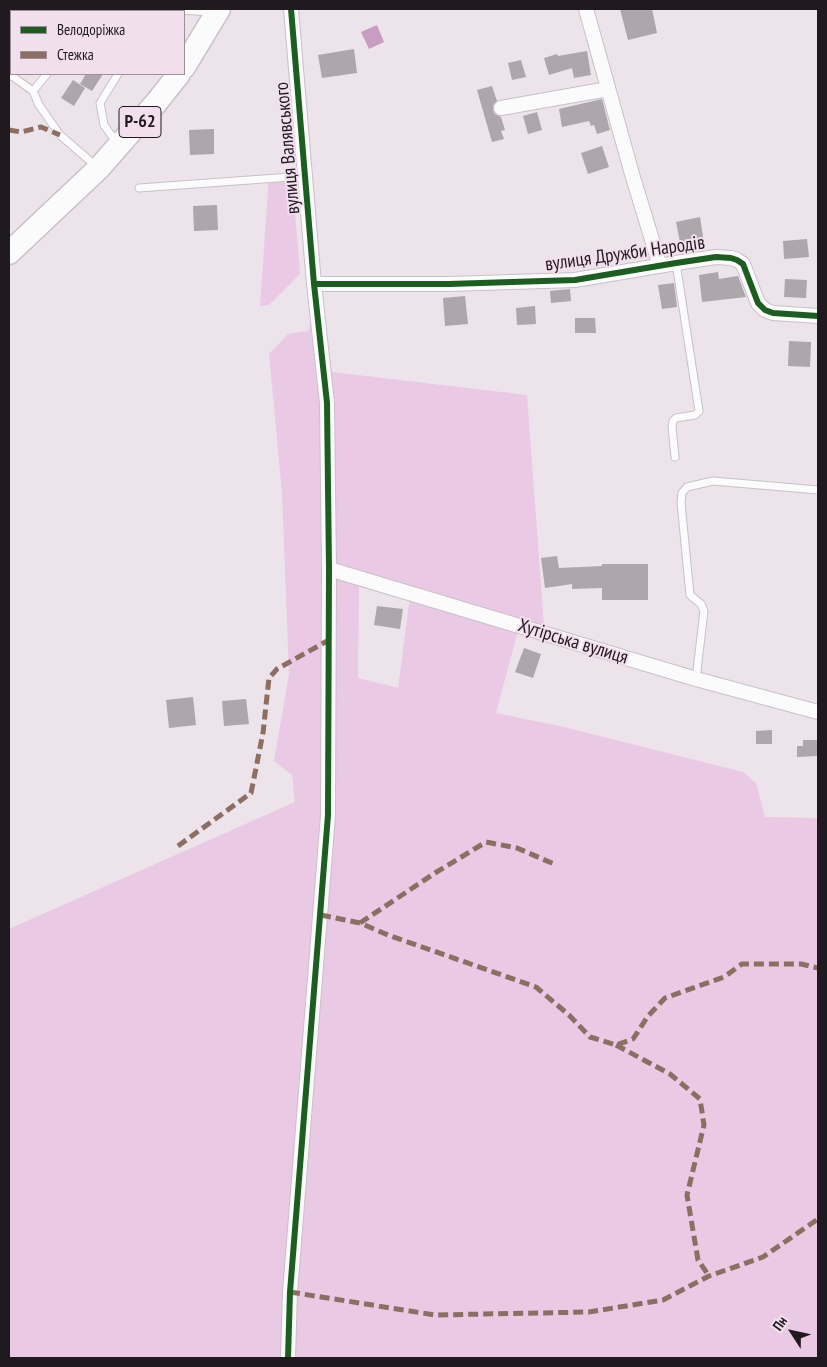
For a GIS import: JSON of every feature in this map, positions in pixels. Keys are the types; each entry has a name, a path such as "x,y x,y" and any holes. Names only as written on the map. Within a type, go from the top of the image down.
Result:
{"main road":[{"path":"185,66 218,10"},
{"name":"Р-62","path":"9,253 99,168 156,104 178,75"}],"street":[{"name":"вулиця Валявського","path":"288,1358 290,1292 328,814 329,569 327,403 314,284 291,9"},
{"path":"586,9 660,266"},
{"path":"501,108 608,89"},
{"name":"вулиця Дружби Народів","path":"314,284 449,284 575,280 716,257 731,258 743,264 758,303 765,310 774,313 818,316"},
{"name":"Хутірська вулиця","path":"329,569 696,679 818,712"}],"lane":[{"path":"185,10 218,10"},
{"path":"10,75 33,91 39,105 60,135 99,168"},
{"path":"33,91 45,75"},
{"path":"117,75 100,103 104,124 118,146"},
{"path":"139,188 305,176"},
{"path":"675,456 673,420 695,415 699,411 676,263"},
{"path":"696,679 704,611 701,604 690,595 681,503 682,493 687,487 713,481 818,490"}],"shaded area":[{"path":"377,25 384,42 369,49 361,32"},
{"path":"292,175 300,274 269,305 260,306 269,176"},
{"path":"320,293 332,372 527,395 545,639 518,631 496,713 564,727 743,772 756,783 765,817 818,818 818,1358 9,1358 9,929 295,802 292,775 274,761 289,674 282,493 269,354 288,334 308,331","holes":["359,587 393,591 410,597 398,688 358,678"]}],"building":[{"path":"620,9 652,9 657,33 628,40"},
{"path":"354,49 357,73 322,78 318,55"},
{"path":"587,51 591,75 574,78 572,68 549,75 544,58 557,54 558,56"},
{"path":"521,60 526,77 512,80 508,63"},
{"path":"85,75 102,75 92,91 80,84"},
{"path":"73,80 85,88 74,106 61,98"},
{"path":"492,86 497,101 493,105 493,110 495,114 501,117 505,130 501,131 504,139 492,142 477,90"},
{"path":"602,99 610,130 597,134 594,125 591,126 589,121 562,127 559,109"},
{"path":"537,112 542,130 528,134 523,116"},
{"path":"214,129 214,154 190,155 189,130"},
{"path":"602,146 609,167 588,174 581,153"},
{"path":"217,205 218,230 194,231 193,206"},
{"path":"700,217 704,243 681,247 676,222"},
{"path":"807,239 809,257 784,259 783,241"},
{"path":"718,272 719,279 738,276 746,297 702,302 699,275"},
{"path":"785,279 807,280 806,298 784,297"},
{"path":"674,283 677,307 662,309 658,285"},
{"path":"570,289 571,301 551,303 550,291"},
{"path":"465,296 468,324 445,326 443,298"},
{"path":"535,306 536,324 517,325 516,308"},
{"path":"575,318 595,318 596,333 575,333"},
{"path":"789,341 811,342 810,367 788,366"},
{"path":"557,556 559,568 602,566 602,564 648,564 648,600 602,600 602,588 572,589 572,584 545,588 541,558"},
{"path":"377,606 403,609 400,629 374,625"},
{"path":"524,648 541,654 533,678 515,672"},
{"path":"193,697 196,725 169,728 166,700"},
{"path":"246,699 249,724 224,726 222,701"},
{"path":"772,730 772,744 756,744 756,731"},
{"path":"803,740 818,740 818,756 797,757 797,746 803,746"}],"marked path":[{"path":"9,130 21,132 41,127 60,135"},
{"path":"178,846 251,793 263,733 269,678 277,669 329,640"},
{"path":"360,923 435,873 486,842 517,848 554,864"},
{"path":"321,915 360,923 388,935 536,987 569,1015 590,1037 616,1045 633,1039 648,1016 665,998 724,977 742,964 801,964 818,968"},
{"path":"616,1045 670,1074 700,1099 704,1125 687,1195 698,1260 709,1276"},
{"path":"290,1292 435,1315 589,1312 663,1300 709,1276 763,1257 818,1219"}],"cycle path":[{"path":"288,1358 290,1292 328,815 329,569 327,403 314,284 291,9"},
{"path":"314,284 449,284 575,280 716,257 731,258 743,264 758,303 765,310 773,313 818,316"}]}
